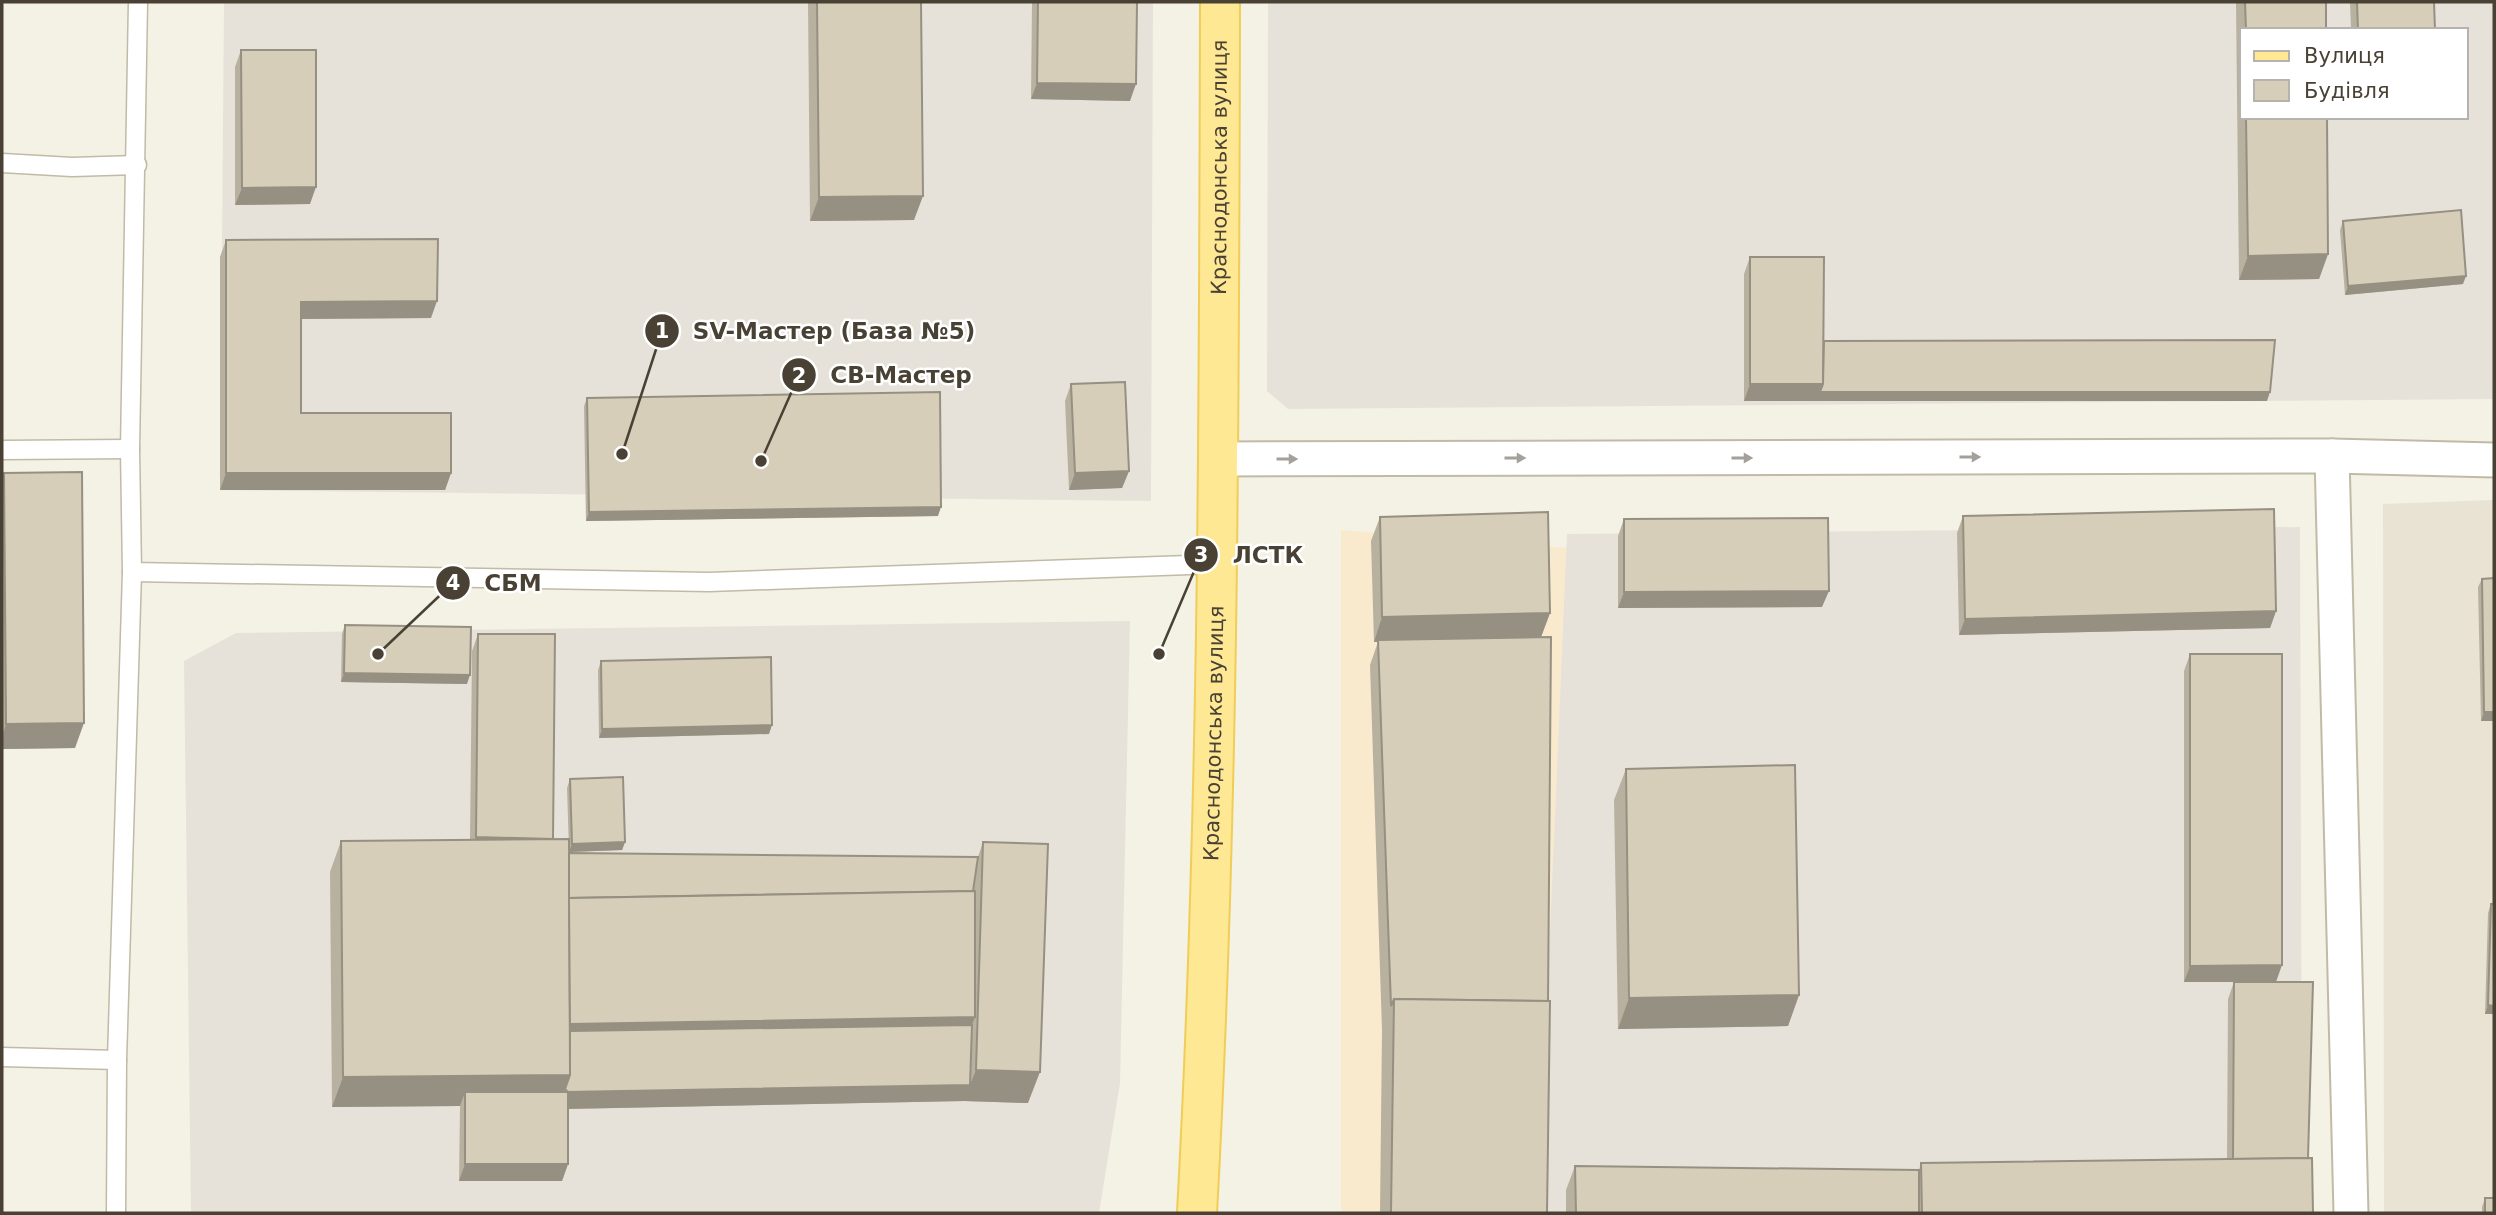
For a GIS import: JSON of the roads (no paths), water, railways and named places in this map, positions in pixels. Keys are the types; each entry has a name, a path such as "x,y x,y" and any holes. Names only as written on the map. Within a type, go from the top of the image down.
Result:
{"main road":[{"name":"Краснодонська вулиця","path":"1197,1213 1207,1037 1219,459 1220,2"}],"street":[{"path":"1219,459 2332,457 2494,460"},
{"path":"2332,457 2351,1213"}],"lane":[{"path":"116,1213 117,1060 132,572 130,449 138,2"},
{"path":"2,163 72,167 137,165"},
{"path":"2,450 130,449"},
{"path":"132,572 709,582 1217,564"},
{"path":"2,1057 117,1060"}],"place":[{"name":"SV-Мастер (База №5)","path":"622,454"},
{"name":"СВ-Мастер","path":"761,461"},
{"name":"СБМ","path":"378,654"},
{"name":"ЛСТК","path":"1159,654"}]}
